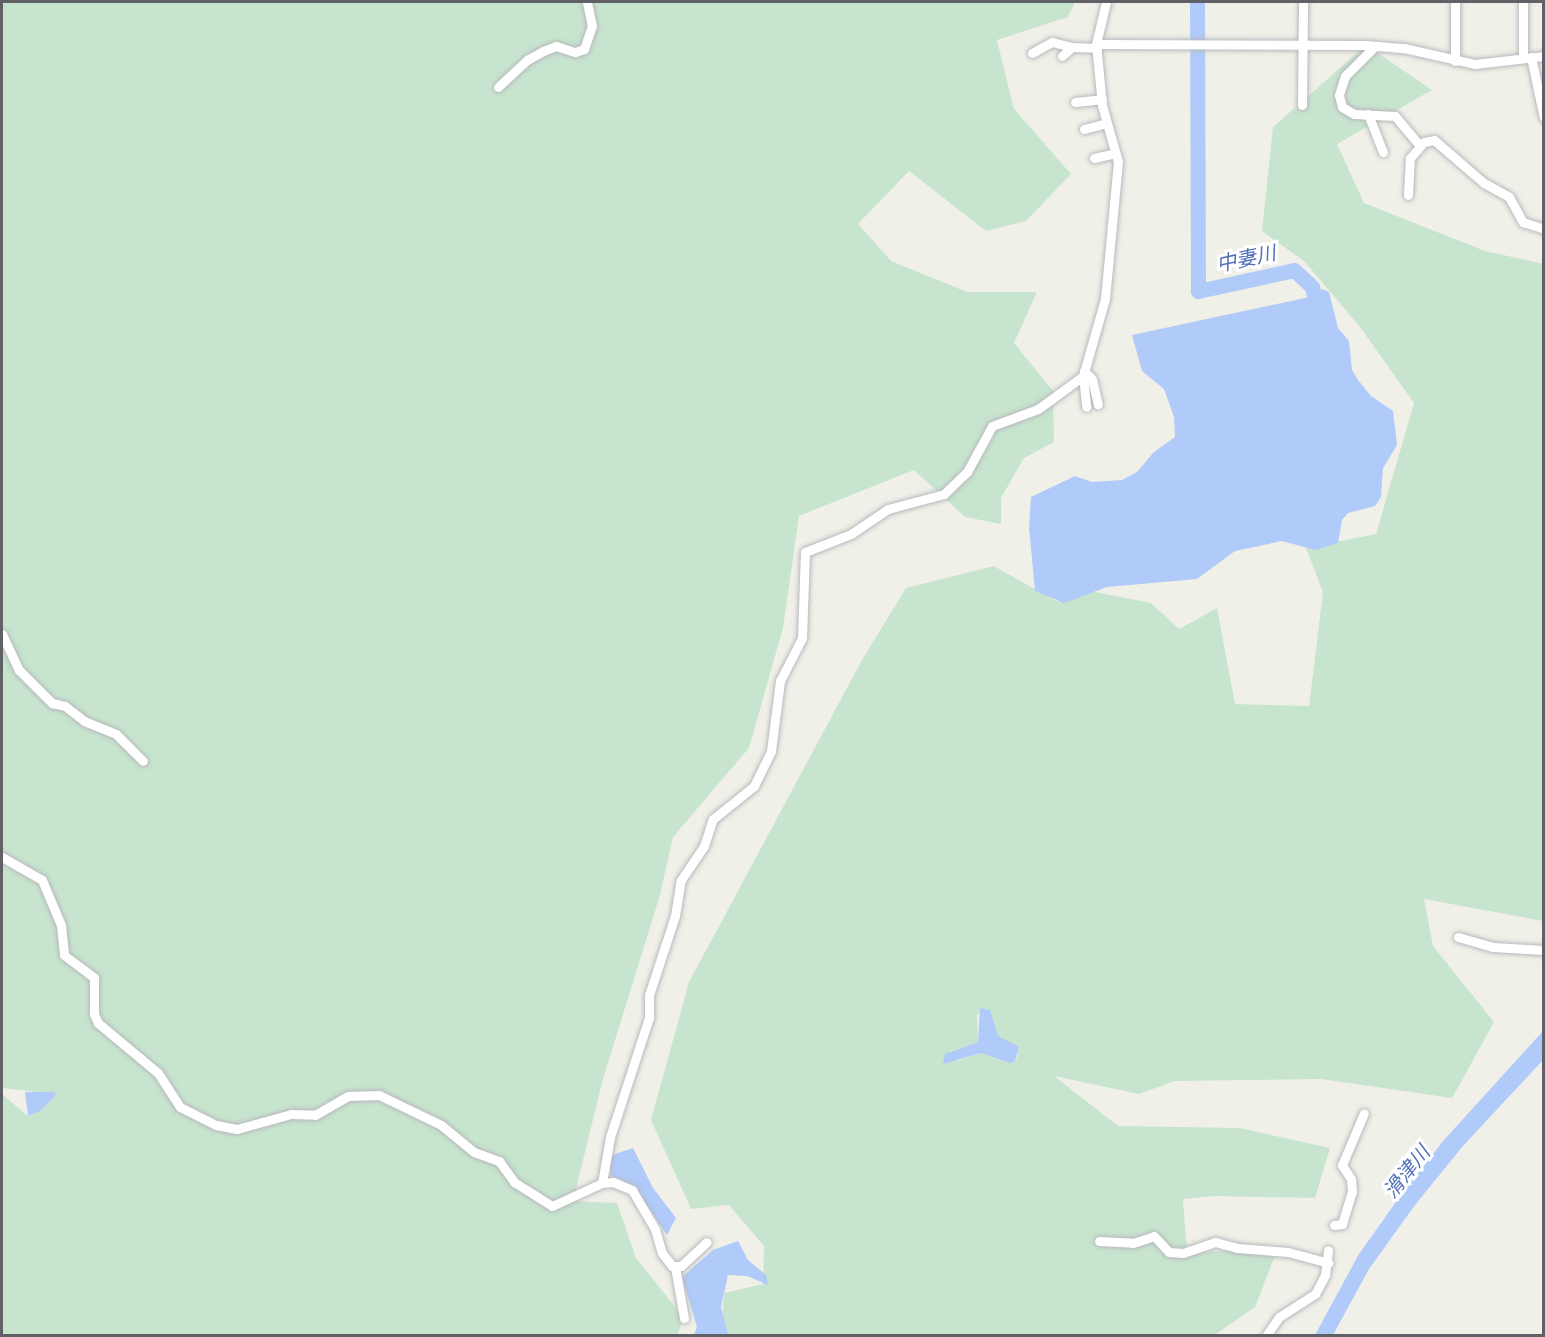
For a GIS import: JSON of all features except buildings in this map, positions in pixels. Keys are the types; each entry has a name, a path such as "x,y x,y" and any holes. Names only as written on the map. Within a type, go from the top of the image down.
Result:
{"street":[{"path":"498,87 527,60 543,51 556,46 575,52 584,49 592,26 586,2"},
{"path":"1086,406 1084,373 1105,298 1118,168 1106,123 1096,46 1106,2"},
{"path":"1302,105 1303,2"},
{"path":"1455,2 1455,61"},
{"path":"1523,2 1527,58 1544,118"},
{"path":"1032,53 1052,42 1072,47 1197,44 1375,46 1404,48 1455,61 1492,64 1544,56"},
{"path":"1375,46 1345,76 1339,95 1348,112 1395,116 1420,146"},
{"path":"1062,56 1072,47"},
{"path":"1075,102 1102,99"},
{"path":"1368,114 1383,152"},
{"path":"1084,129 1106,123"},
{"path":"1408,195 1406,168 1420,146 1434,140 1443,145 1484,183 1509,197 1523,222 1544,229"},
{"path":"1094,158 1115,153"},
{"path":"1084,373 1092,380 1098,404"},
{"path":"602,1183 610,1137 649,1018 649,995 675,916 681,880 704,846 713,819 754,786 771,751 780,681 802,638 805,552 851,534 888,509 944,494 967,472 992,426 1038,409 1084,373"},
{"path":"2,634 19,670 52,703 65,706 84,722 116,734 143,761"},
{"path":"2,856 42,879 61,925 64,955 94,978 98,1023 158,1073 180,1107 216,1125 237,1129 291,1114 315,1115 348,1096 379,1095 441,1125 474,1152 499,1161 514,1182 552,1206 602,1183 623,1186 637,1195 655,1229 662,1253 675,1267 684,1318"},
{"path":"1458,937 1493,947 1544,950"},
{"path":"1334,1225 1342,1224 1352,1192 1351,1179 1342,1165 1364,1113"},
{"path":"1099,1241 1133,1243 1154,1236 1169,1252 1183,1253 1202,1245 1221,1242 1243,1249 1288,1252 1329,1263"},
{"path":"675,1267 707,1242"},
{"path":"1266,1335 1279,1317 1315,1294 1329,1263 1328,1250"}],"green space":[{"path":"2,2 1075,2 1068,17 997,40 1014,109 1071,174 1026,221 986,231 909,171 858,224 891,261 967,292 1037,292 1014,343 1053,391 1054,442 1024,458 1001,498 1001,524 965,517 914,470 799,516 783,628 749,748 673,837 660,895 603,1079 573,1201 617,1203 636,1258 684,1318 677,1335 2,1335 2,1094 28,1116 54,1094 2,1088"},
{"path":"1366,45 1432,90 1337,144 1364,203 1485,251 1544,264 1543,921 1424,899 1433,946 1494,1022 1452,1098 1321,1079 1175,1081 1139,1094 1054,1076 1118,1126 1240,1128 1330,1148 1315,1198 1215,1196 1183,1199 1187,1252 1277,1250 1255,1307 1213,1336 721,1335 724,1293 763,1284 764,1246 729,1205 691,1209 651,1120 689,982 862,660 906,588 994,566 1056,601 1090,591 1151,603 1179,629 1217,608 1235,704 1309,706 1323,592 1306,548 1376,534 1414,403 1360,327 1305,262 1262,231 1273,127","holes":["987,1009 991,1013 995,1033 1018,1055 1015,1061 1010,1063 981,1053 956,1061 950,1052 978,1042 977,1015"]}],"water":[{"path":"1322,289 1329,292 1338,328 1349,341 1352,370 1371,396 1393,411 1397,445 1383,468 1381,497 1375,506 1348,513 1342,520 1338,543 1315,550 1282,541 1235,551 1197,579 1107,587 1064,603 1035,591 1029,527 1031,497 1075,476 1092,482 1122,480 1137,472 1153,453 1175,437 1174,417 1164,389 1142,371 1132,335 1310,297"},
{"path":"980,1008 990,1010 998,1036 1019,1047 1015,1061 1010,1063 981,1053 943,1064 945,1054 978,1042"},
{"path":"1543,1031 1543,1060 1463,1146 1415,1205 1369,1269 1333,1335 1315,1335 1359,1254 1401,1195 1444,1140"},
{"path":"25,1092 54,1092 56,1095 40,1111 28,1116"},
{"path":"633,1148 653,1188 676,1218 667,1235 634,1186 610,1175 612,1155"},
{"path":"738,1241 748,1260 766,1275 768,1285 747,1276 728,1275 721,1307 728,1335 694,1335 697,1327 682,1277 713,1250"}],"waterway":[{"name":"中妻川","path":"1197,2 1198,291 1294,270 1312,287 1317,311"}],"water label":[{"name":"滑津川","path":"1407,1172"}]}
